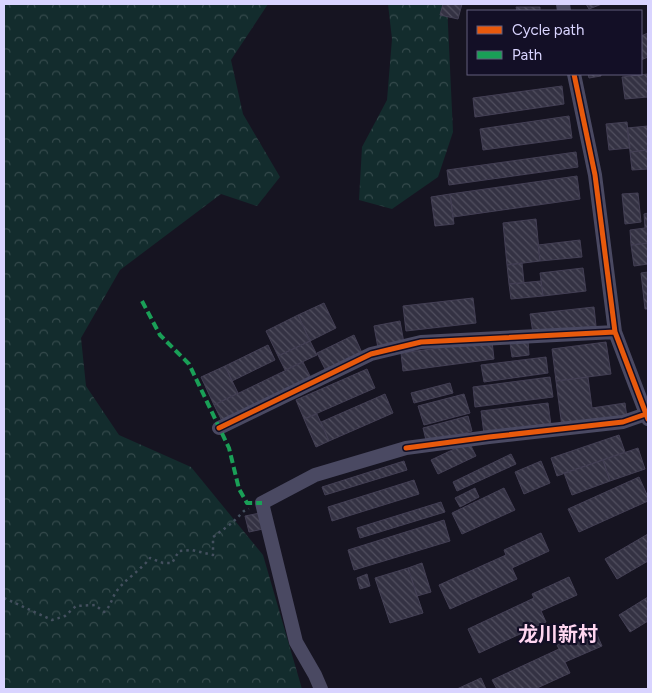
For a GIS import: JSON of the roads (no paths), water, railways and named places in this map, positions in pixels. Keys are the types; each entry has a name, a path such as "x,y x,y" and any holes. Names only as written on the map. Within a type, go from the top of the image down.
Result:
{"street":[{"path":"321,689 296,642 262,503 315,476 406,448 623,422 647,417 642,382 615,332 595,175 574,75"},
{"path":"219,428 371,354 421,342 615,332"}],"district":[{"name":"龙川新村","path":"558,634"}]}
